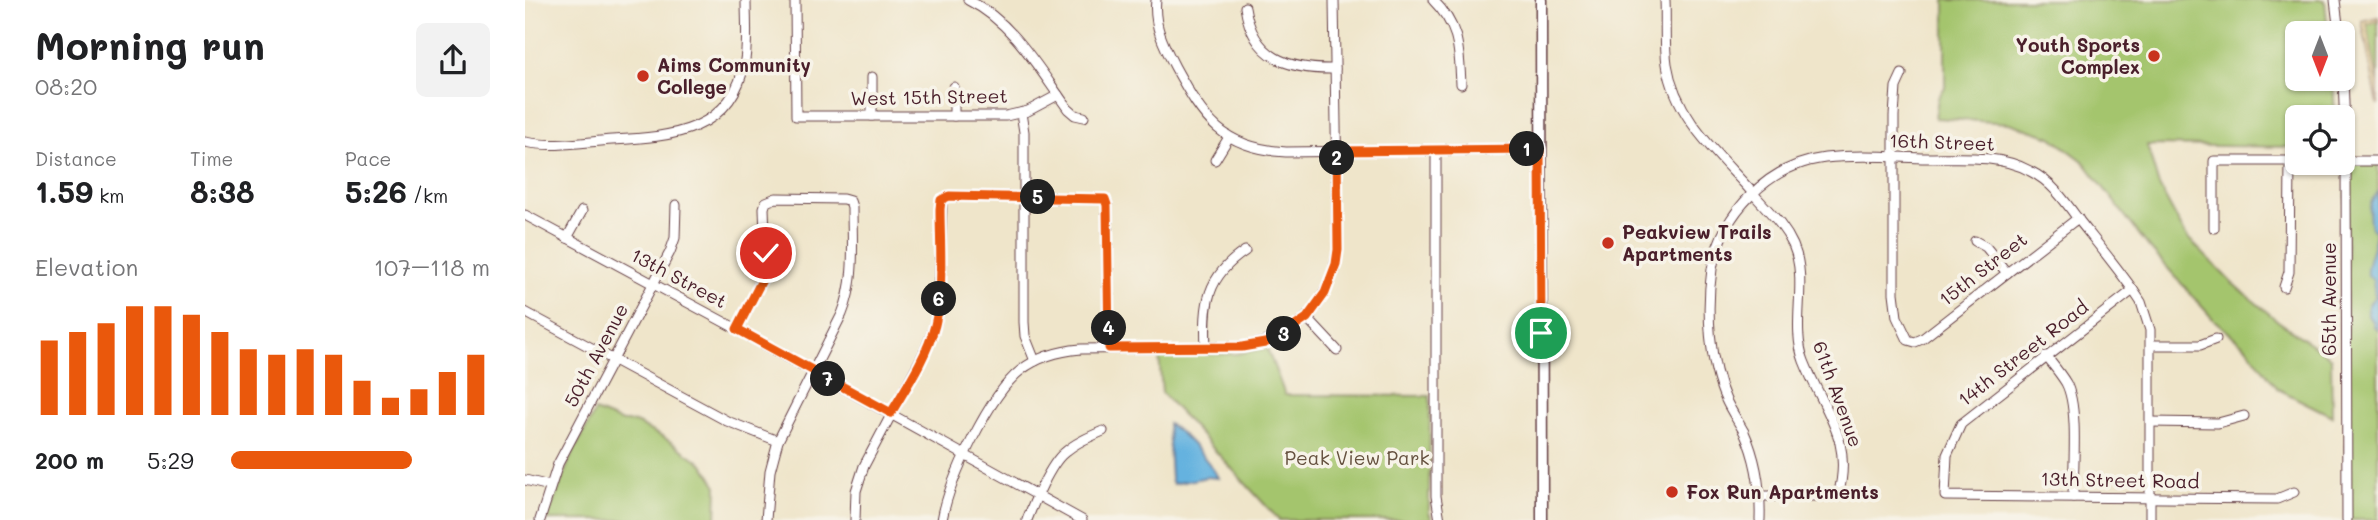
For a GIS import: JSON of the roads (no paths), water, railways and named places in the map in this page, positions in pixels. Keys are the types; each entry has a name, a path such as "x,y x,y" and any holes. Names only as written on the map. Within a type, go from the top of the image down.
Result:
{"main road":[{"path":"1541,0 1542,520"}],"street":[{"path":"525,142 568,143 633,139 675,134 698,126 718,113 739,84 745,60 746,0"},
{"name":"West 15th Street","path":"795,0 796,116 1006,116 1043,105 1058,95"},
{"path":"968,0 998,18 1068,109 1084,117"},
{"path":"1156,0 1159,32 1165,49 1196,104 1216,128 1249,146 1270,151 1540,149"},
{"path":"942,520 951,484 998,395 1009,381 1035,361 1064,350 1242,347 1265,343 1290,331 1307,318 1325,293 1336,264 1338,250 1334,0"},
{"path":"1433,0 1445,12 1458,39 1461,84"},
{"name":"61th Avenue","path":"1665,0 1667,65 1678,100 1695,129 1786,231 1797,256 1802,356 1842,443 1842,480 1838,496 1761,496"},
{"path":"2335,0 2338,21"},
{"path":"1245,8 1248,26 1259,44 1273,56 1299,68 1335,69"},
{"path":"1894,158 1896,88 1902,74"},
{"path":"872,77 872,116"},
{"path":"954,87 954,116"},
{"path":"1021,113 1024,132 1024,322 1025,336 1035,361"},
{"path":"1215,160 1229,137"},
{"path":"1436,150 1436,496 1440,520"},
{"name":"16th Street","path":"1752,193 1790,169 1825,158 1991,159 2016,164 2033,172 2064,200 2103,249 2133,290 2145,314 2152,345 2150,520"},
{"name":"15th Street","path":"1894,158 1894,300 1897,317 1907,340 1915,342 1922,339 2078,218"},
{"path":"2214,228 2214,161 2285,161"},
{"path":"2355,161 2378,161"},
{"path":"2284,287 2290,272 2293,175"},
{"name":"65th Avenue","path":"2344,175 2347,520"},
{"path":"1752,193 1735,212 1717,250 1710,290 1712,351 1717,376 1755,459 1761,496 1760,520"},
{"path":"855,520 859,477 925,351 936,323 939,303 941,200 949,196 1105,199 1109,348"},
{"path":"737,329 757,290 765,263 766,202 776,198 850,201 853,269 850,290 842,314 778,440 770,471 766,520"},
{"name":"50th Avenue","path":"540,520 558,464 654,285 675,239 676,205"},
{"path":"567,238 582,211"},
{"name":"13th Street","path":"525,215 891,413 1082,520"},
{"path":"1975,242 1986,247 2007,273"},
{"path":"1206,348 1205,314 1213,284 1232,260 1245,251"},
{"name":"14th Street Road","path":"1945,496 1947,455 1961,424 2133,290"},
{"path":"525,312 727,421 778,440"},
{"path":"1307,318 1337,350"},
{"path":"2152,345 2200,345 2216,339"},
{"path":"2046,356 2066,383 2070,395 2073,412 2073,497"},
{"path":"2151,422 2218,423 2244,416"},
{"path":"1027,520 1038,494 1062,454 1103,432"},
{"path":"525,480 550,486"},
{"name":"13th Street Road","path":"1945,496 2277,499 2294,492"}],"water":[{"path":"2378,192 2378,330 2368,316 2368,306 2375,296 2373,280 2367,275 2367,269 2375,240 2375,230 2371,228 2369,218 2370,209"},
{"path":"1168,424 1196,448 1218,478 1207,477 1173,484"}],"place":[{"name":"Youth Sports Complex","path":"2154,56"},
{"name":"Aims Community College","path":"643,76"},
{"name":"Peakview Trails Apartments","path":"1608,243"},
{"name":"Fox Run Apartments","path":"1672,492"}],"park label":[{"name":"Peak View Park","path":"1357,458"}]}
